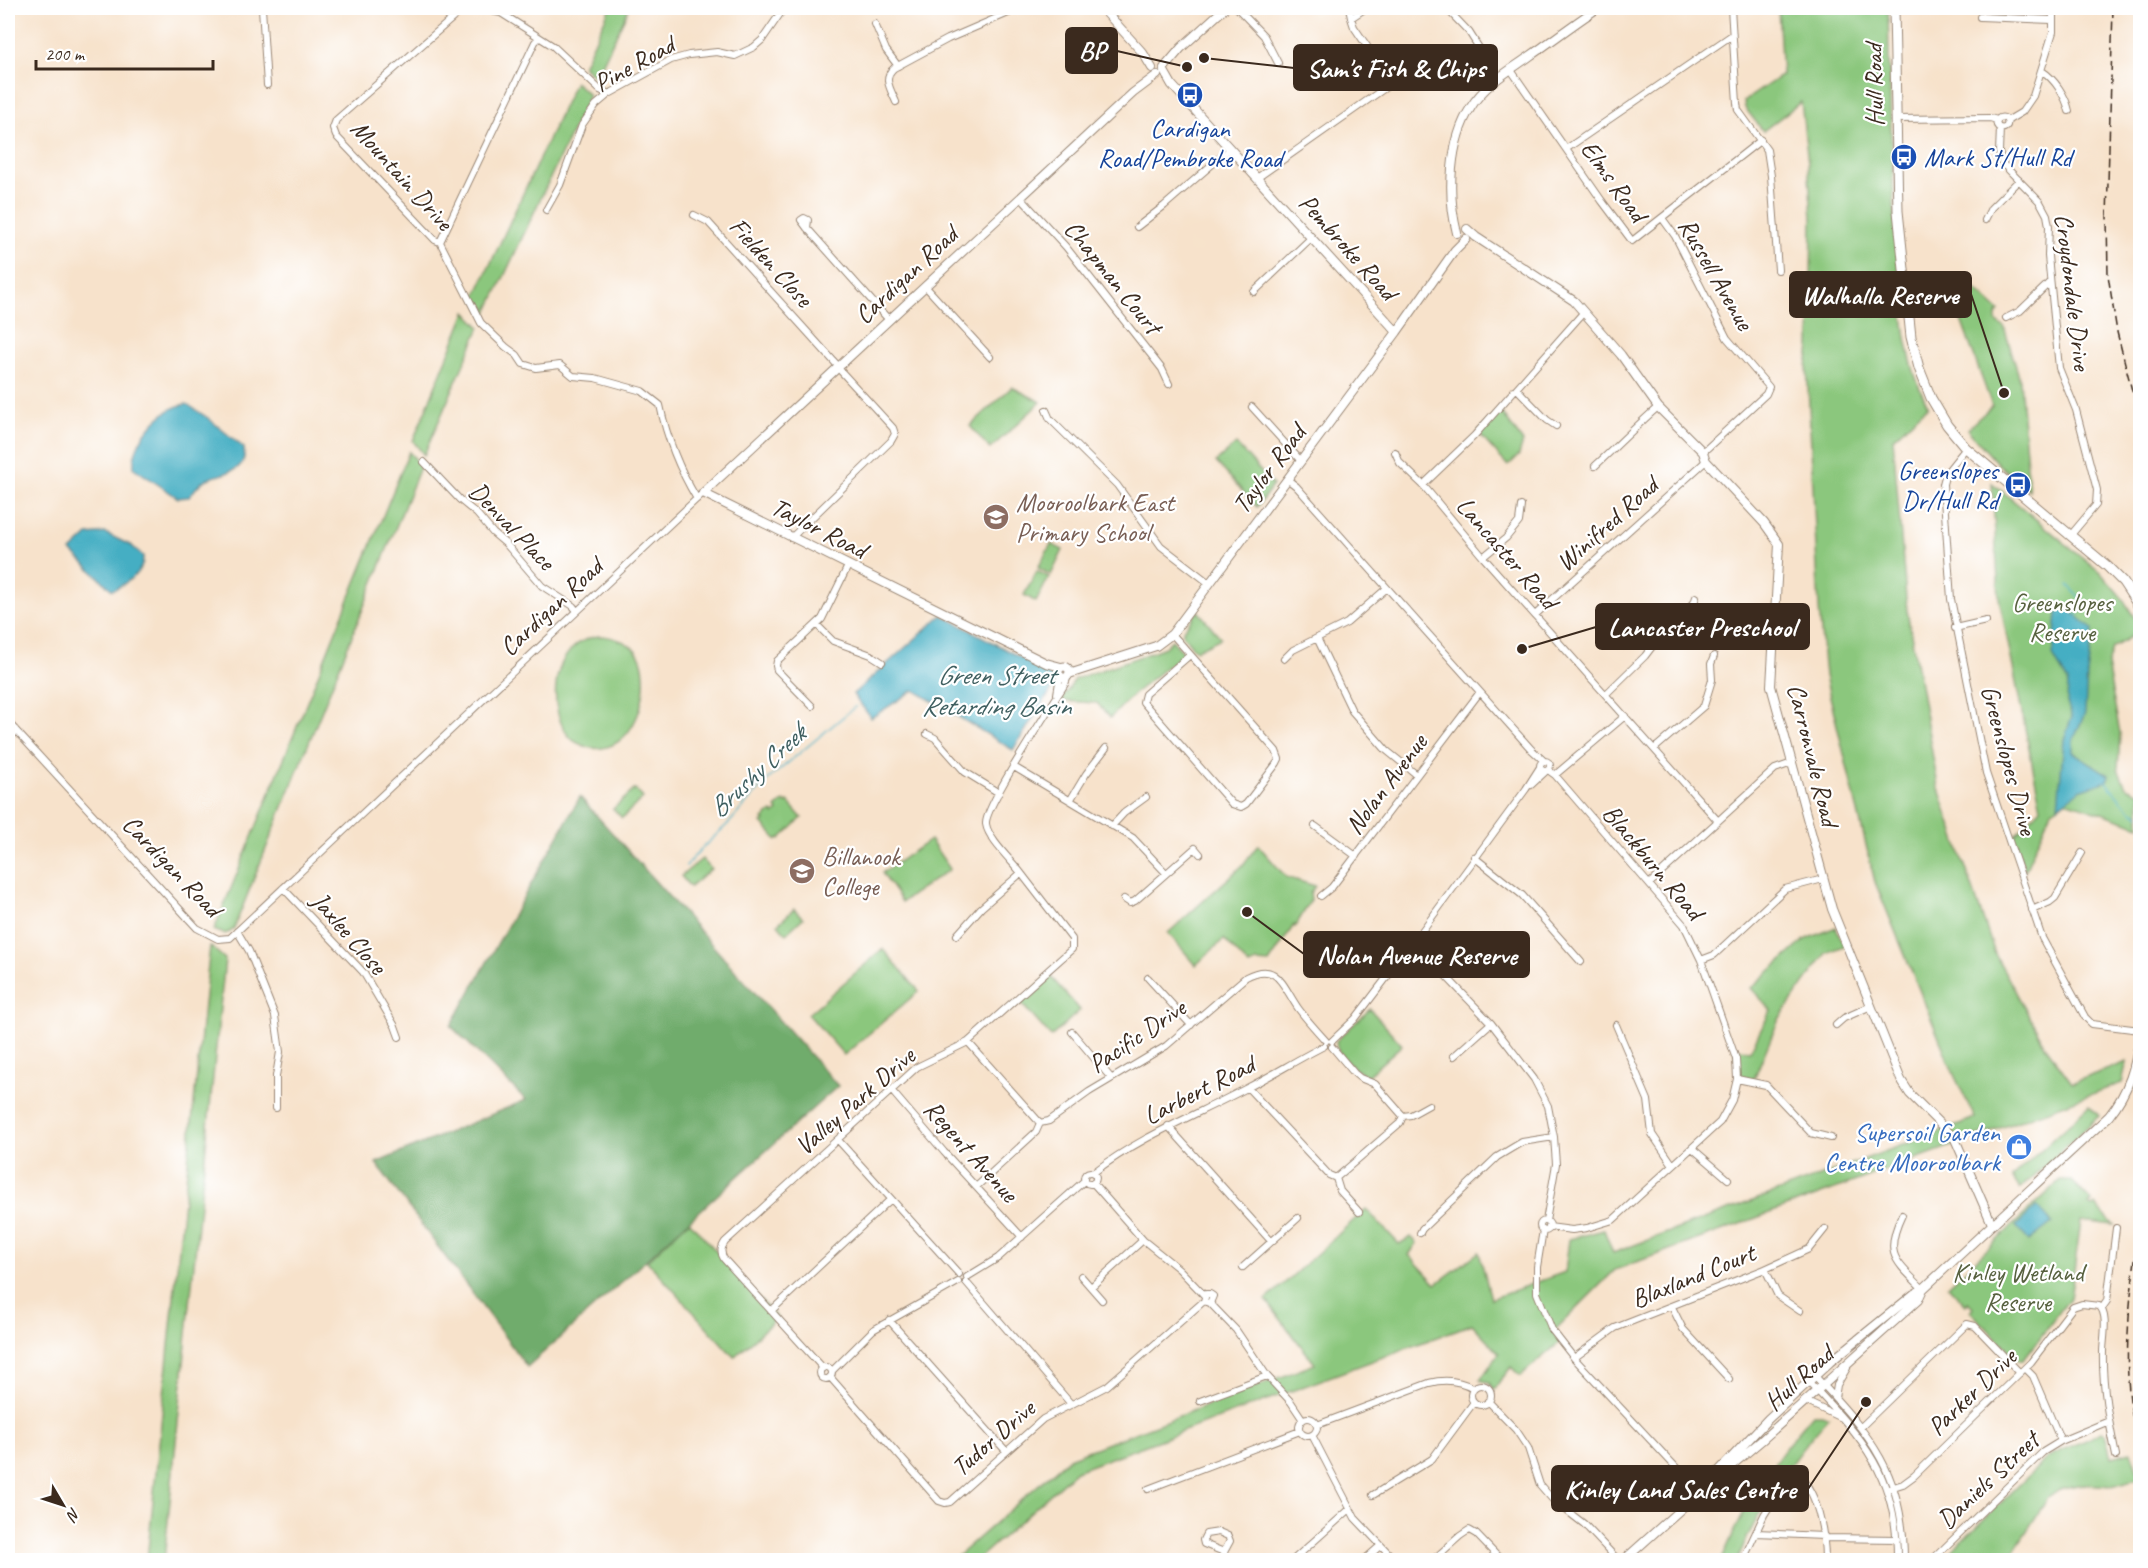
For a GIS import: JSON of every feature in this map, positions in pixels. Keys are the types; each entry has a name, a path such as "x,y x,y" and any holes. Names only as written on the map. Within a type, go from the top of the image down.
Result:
{"main road":[{"name":"Hull Road","path":"1894,8 1898,211 1913,348 1922,378 1947,425 1966,448 2108,566 2140,608"}],"street":[{"path":"262,8 267,85"},
{"name":"Mountain Drive","path":"609,94 600,90 553,46 501,13 476,8 462,10 336,120 333,128 336,136 435,240 440,242 481,323 517,355 523,364 536,368 560,365 573,376 595,378 642,391 660,405 665,430 674,454 700,496"},
{"name":"Pine Road","path":"546,210 560,185 582,125 596,105 609,94 671,60 689,54 717,52 735,56 754,47 762,40 784,8"},
{"path":"897,102 887,80 890,72 948,39 1020,8"},
{"name":"Pembroke Road","path":"1102,8 1397,332"},
{"name":"Cardigan Road","path":"8,722 197,928 218,939 230,938 1224,8"},
{"path":"1237,8 1264,36 1278,63"},
{"path":"1257,178 1392,83 1356,32 1349,8"},
{"path":"1351,18 1366,8"},
{"path":"1446,8 1469,32 1498,78"},
{"name":"Taylor Road","path":"700,496 791,538 1064,672 1156,646 1172,634 1397,332 1465,234 1454,220 1451,202 1452,175 1461,128 1471,107 1498,78 1598,8"},
{"path":"1731,8 1738,110 1767,150 1778,270"},
{"path":"2007,121 2027,107 2042,71 2053,32 2053,8"},
{"path":"1980,17 2052,20"},
{"path":"875,24 886,50 898,66"},
{"path":"1566,149 1732,35"},
{"path":"440,242 535,42 539,38"},
{"name":"Elms Road","path":"1510,70 1632,241 1761,140"},
{"path":"2042,71 2048,75 2067,101 2069,111"},
{"path":"1896,119 1990,118 1997,120 2003,118 2007,121"},
{"path":"1997,120 1997,125 2001,128 2007,126 2007,121"},
{"name":"Croydondale Drive","path":"2001,128 2000,157 2040,202 2047,215 2050,282 2059,368 2076,410 2098,495 2096,505 2070,536"},
{"path":"1137,227 1230,149"},
{"path":"1985,220 1991,208 2019,180"},
{"name":"Chapman Court","path":"1021,198 1066,247 1162,369 1169,384"},
{"name":"Fielden Close","path":"694,215 708,222 893,428 895,434 891,441 791,538"},
{"name":"Russell Avenue","path":"1662,218 1675,236 1727,338 1769,387 1766,394 1704,457"},
{"path":"807,228 889,320"},
{"name":"Carronvale Road","path":"1465,234 1564,293 1621,355 1658,407 1749,507 1779,544 1771,686 1832,909 1901,1080 1910,1094 1955,1139 1992,1224"},
{"path":"1254,292 1311,238"},
{"path":"2006,318 2020,311 2050,282"},
{"path":"926,286 990,357"},
{"name":"Lancaster Road","path":"1583,313 1474,436 1423,485 1483,557 1718,821"},
{"path":"1517,389 1547,420 1556,426"},
{"path":"1252,407 1301,460"},
{"path":"1595,466 1631,434 1637,424 1658,407"},
{"path":"1046,410 1050,419 1117,485 1161,546 1209,583"},
{"name":"Greenslopes Drive","path":"1966,448 1946,473 1943,484 1955,628 1986,773 2042,938 2088,1021 2092,1024 2140,1030"},
{"path":"1395,452 1400,463 1423,485"},
{"name":"Winifred Road","path":"1535,615 1704,457"},
{"name":"Denval Place","path":"424,462 506,544 542,586 577,611"},
{"name":"Blackburn Road","path":"1287,479 1296,486 1555,775 1684,925 1701,960 1736,1059 1737,1079 1732,1100 1720,1122 1613,1220 1572,1230 1546,1226"},
{"path":"1483,557 1506,538 1519,522 1521,506"},
{"path":"812,706 777,670 777,661 822,619 848,566"},
{"path":"1284,658 1293,650 1347,623 1387,588"},
{"path":"1606,694 1645,656 1664,631 1694,603 1696,597"},
{"path":"1955,628 1986,621"},
{"path":"817,624 833,641 871,655 882,662"},
{"path":"1172,634 1278,755 1277,763 1246,804 1241,807 1232,804 1143,702 1145,694 1190,655"},
{"path":"1317,639 1352,711 1386,750 1417,774"},
{"path":"1654,749 1704,706 1712,680 1711,664 1714,656"},
{"path":"957,934 981,908 1021,873 987,828 988,812 1065,684 1064,672"},
{"name":"Nolan Avenue","path":"1321,896 1332,887 1480,692"},
{"path":"1555,775 1625,716"},
{"path":"927,734 935,738 965,772 999,793"},
{"path":"1071,799 1106,748"},
{"path":"1649,884 1775,769 1792,763"},
{"path":"1014,766 1071,799 1140,844 1166,873"},
{"path":"1419,948 1414,950 1410,947 1410,941 1416,939 1474,857 1545,766"},
{"path":"1112,826 1124,813 1146,797"},
{"path":"1315,826 1356,856"},
{"path":"1124,899 1130,903 1135,901 1195,848 1200,854"},
{"path":"2032,910 2055,898 2082,853"},
{"path":"1474,857 1522,896 1581,962"},
{"name":"Valley Park Drive","path":"771,1311 721,1253 724,1242 917,1067 968,1042 1069,952 1073,944 1072,939 1021,873"},
{"path":"1701,960 1714,955 1785,890 1823,879"},
{"name":"Jaxlee Close","path":"283,888 363,972 395,1026 399,1037"},
{"path":"237,932 249,951 275,1016 280,1052 275,1091 276,1108"},
{"path":"1416,939 1421,943 1419,948"},
{"name":"Larbert Road","path":"1094,1173 1121,1152 1168,1126 1248,1088 1328,1044 1361,1013 1410,947"},
{"path":"1419,948 1491,1023 1534,1078 1548,1107 1556,1164 1537,1267 1538,1299 1552,1330 1574,1358 1699,1492"},
{"name":"Pacific Drive","path":"1040,1123 1049,1121 1111,1078 1166,1046 1246,977 1256,972 1267,972 1277,977 1287,988 1297,1007 1328,1044"},
{"path":"1148,978 1191,1025"},
{"path":"1836,1025 1844,1018 1871,1006"},
{"path":"1454,1056 1491,1023"},
{"path":"1616,1025 1648,1101 1652,1134 1673,1165"},
{"path":"1072,1032 1111,1078"},
{"name":"Hull Road","path":"1699,1492 1768,1419 1812,1379 1923,1289 2115,1110 2131,1081 2136,1065 2140,1035"},
{"path":"968,1042 1040,1123 1036,1132 976,1187"},
{"path":"1328,1044 1360,1078 1375,1083 1403,1116"},
{"path":"1737,1079 1766,1085 1810,1133 1831,1138"},
{"path":"1248,1088 1329,1175 1336,1178 1340,1191 1359,1212"},
{"name":"Regent Avenue","path":"891,1090 1022,1237"},
{"path":"1403,1116 1411,1115 1429,1104"},
{"path":"1336,1178 1400,1123 1403,1116"},
{"path":"1168,1126 1271,1241"},
{"path":"1420,1233 1497,1157 1522,1142 1554,1137"},
{"path":"838,1140 959,1274 964,1274 1071,1404"},
{"path":"1692,1148 1728,1179"},
{"path":"823,1368 820,1371 821,1376 826,1379 873,1330 958,1282 963,1284 1022,1237 1084,1181 1086,1173 1094,1173 1096,1179 1093,1184"},
{"path":"1084,1181 1093,1184 1143,1240 1179,1269 1236,1330 1267,1376 1303,1420"},
{"path":"823,1368 771,1311 891,1199"},
{"path":"1902,1215 1892,1241 1894,1255 1899,1264 1923,1289"},
{"path":"1243,1267 1298,1218"},
{"path":"2116,1228 2107,1300 2102,1308 2104,1313 2103,1362 2109,1421 2116,1456"},
{"name":"Blaxland Court","path":"1574,1358 1615,1328 1672,1307 1809,1249 1825,1229"},
{"path":"1091,1287 1143,1240"},
{"path":"1765,1269 1778,1296 1800,1311"},
{"path":"958,1282 959,1274"},
{"path":"1081,1276 1102,1300"},
{"name":"Hull Road","path":"1624,1560 1918,1300 1923,1289"},
{"name":"Tudor Drive","path":"831,1374 939,1501 945,1503 950,1502 1042,1419 1107,1386 1206,1300"},
{"name":"Parker Drive","path":"1891,1488 1914,1476 2023,1370 2073,1307 2082,1305 2102,1308"},
{"path":"1672,1307 1683,1329 1729,1379"},
{"path":"889,1320 1006,1451"},
{"path":"1861,1427 1967,1324 1975,1326 2023,1370 2033,1376 2061,1441"},
{"path":"1835,1398 1837,1385 1845,1370 1878,1335"},
{"path":"823,1368 829,1367 831,1374"},
{"path":"1200,1401 1267,1376"},
{"path":"1812,1379 1860,1438 1891,1488 1897,1560"},
{"path":"1317,1425 1442,1380 1455,1381 1473,1388 1482,1384 1491,1392 1488,1401 1480,1405 1474,1402 1471,1394 1473,1388"},
{"path":"1819,1387 1835,1398 1861,1427 1878,1452 1902,1518 1904,1560"},
{"path":"1488,1401 1516,1430 1528,1448 1540,1485 1553,1500 1584,1524 1618,1560"},
{"path":"1805,1401 1844,1419"},
{"path":"1373,1495 1432,1459 1474,1402"},
{"path":"1303,1420 1311,1419 1317,1425"},
{"path":"1303,1420 1299,1427 1305,1436 1315,1433 1317,1425"},
{"name":"Daniels Street","path":"1932,1560 2043,1452 2061,1441 2109,1421"},
{"path":"1148,1489 1300,1431"},
{"path":"1312,1435 1354,1518 1395,1560"},
{"path":"1743,1560 1764,1515 1789,1475 1794,1474 1810,1492 1820,1516 1825,1560"},
{"path":"1293,1560 1350,1509"},
{"path":"1433,1560 1469,1530 1476,1534 1501,1560"},
{"path":"1756,1533 1897,1539"},
{"path":"1364,1560 1380,1546"},
{"path":"1224,1552 1226,1560"}],"green space":[{"path":"610,8 629,8 596,78 583,66"},
{"path":"1778,8 1888,8 1892,165 1901,297 1909,353 1928,406 1893,438 1907,611 1938,786 1995,954 2046,1047 2072,1083 2127,1062 2122,1083 1615,1270 1553,1332 1560,1342 1520,1376 1511,1367 1494,1390 1489,1383 1480,1380 1499,1353 1472,1324 1076,1471 977,1560 953,1560 1069,1458 1315,1364 1266,1300 1366,1209 1399,1244 1411,1237 1417,1243 1409,1255 1436,1284 1479,1252 1491,1299 1565,1272 1569,1239 1604,1230 1613,1253 1975,1118 1955,1077 1875,882 1825,676 1819,609 1807,366 1810,347 1812,218 1801,102 1763,131 1745,108 1744,101 1782,75"},
{"path":"575,82 589,95 486,315 475,297"},
{"path":"1961,276 1999,311 1996,321 2004,327 2020,380 2029,490 1998,464 1967,429 1992,406 1960,317 1956,277"},
{"path":"466,312 480,327 424,455 413,441"},
{"path":"1012,387 1041,402 990,449 970,426"},
{"path":"1500,410 1523,442 1519,455 1508,466 1478,433"},
{"path":"1236,444 1273,485 1257,507 1216,462"},
{"path":"409,452 421,465 234,928 224,934 214,930"},
{"name":"Greenslopes Reserve","path":"1992,483 2100,572 2123,599 2140,627 2140,631 2112,648 2107,665 2120,733 2118,769 2126,787 2140,793 2140,826 2066,801 2051,811 2025,870 2013,837 2041,808 1999,598"},
{"path":"1051,544 1063,550 1051,575 1038,568"},
{"path":"1037,571 1049,577 1036,602 1024,595"},
{"path":"1198,611 1221,638 1197,650 1183,635 1183,630"},
{"path":"598,636 617,639 638,653 644,672 644,687 637,718 629,731 619,741 606,747 591,748 573,740 568,735 558,714 556,690 557,678 566,656 579,643"},
{"path":"1172,640 1184,653 1137,691 1110,718 1097,703 1061,701 1075,679 1165,647"},
{"path":"635,789 643,798 622,818 613,809"},
{"path":"580,797 838,1086 527,1367 376,1163 526,1100 451,1026"},
{"path":"784,801 788,802 802,818 777,840 762,823 765,821 763,819 772,812 774,814 778,811 776,808"},
{"path":"930,840 950,869 902,902 882,873"},
{"path":"1258,845 1286,877 1315,886 1310,893 1311,900 1269,963 1256,962 1249,966 1224,939 1196,965 1168,933 1242,866"},
{"path":"702,859 711,869 690,887 681,876"},
{"path":"794,909 803,918 786,934 778,924"},
{"path":"1836,927 1844,946 1826,953 1779,1019 1753,1081 1738,1078 1734,1048 1750,1051 1771,1010 1751,988 1805,940"},
{"path":"210,946 225,959 164,1560 147,1560"},
{"path":"883,949 919,991 844,1055 808,1014"},
{"path":"1050,976 1080,1010 1051,1037 1020,1002"},
{"path":"1370,1009 1402,1045 1367,1076 1343,1057 1336,1041"},
{"path":"2089,1105 2099,1116 2020,1189 2012,1177"},
{"name":"Kinley Wetland Reserve","path":"2060,1181 2072,1181 2092,1202 2089,1205 2092,1207 2095,1205 2114,1225 2081,1221 2070,1298 2023,1360 2019,1361 1970,1311 1973,1307 1968,1302 1966,1305 1948,1286"},
{"path":"689,1221 777,1318 734,1357 647,1261"},
{"path":"1813,1414 1829,1417 1788,1467 1755,1521 1737,1560 1722,1560 1730,1540 1761,1483 1785,1448"},
{"path":"2102,1432 2105,1433 2111,1457 2131,1452 2140,1478 2112,1486 2084,1484 2062,1488 2048,1498 2008,1560 1942,1560 2048,1457"}],"water":[{"path":"187,404 244,448 244,457 242,463 232,471 205,480 189,497 178,498 134,468 134,458 143,437 158,418 177,406"},
{"path":"105,533 132,546 143,556 140,569 134,577 112,590 71,551 88,535"},
{"path":"2067,607 2093,630 2085,713 2073,741 2073,752 2109,775 2107,781 2080,790 2058,806 2064,739 2072,717 2067,703 2068,682 2053,656 2057,613"},
{"name":"Green Street Retarding Basin","path":"942,615 1053,677 1052,689 1013,750 914,690 871,718 853,694"},
{"path":"2037,1206 2052,1223 2029,1241 2016,1226"}],"waterway":[{"path":"2068,585 2085,603 2077,617"},
{"name":"Brushy Creek","path":"686,866 730,822 765,782 856,706"},
{"path":"2106,782 2130,810 2140,815"}],"railway":[{"path":"2113,8 2107,218 2108,275 2117,332 2140,422"},
{"path":"2140,1219 2128,1334 2129,1391 2140,1448"}],"place":[{"name":"Sam's Fish & Chips","path":"1204,58"},
{"name":"BP","path":"1187,67"},
{"name":"Cardigan Road/Pembroke Road","path":"1190,95"},
{"name":"Mark St/Hull Rd","path":"1904,157"},
{"name":"Walhalla Reserve","path":"2004,393"},
{"name":"Greenslopes Dr/Hull Rd","path":"2018,485"},
{"name":"Mooroolbark East Primary School","path":"996,517"},
{"name":"Lancaster Preschool","path":"1522,649"},
{"name":"Billanook College","path":"802,871"},
{"name":"Nolan Avenue Reserve","path":"1247,912"},
{"name":"Supersoil Garden Centre Mooroolbark","path":"2019,1147"},
{"name":"Kinley Land Sales Centre","path":"1866,1402"}]}
